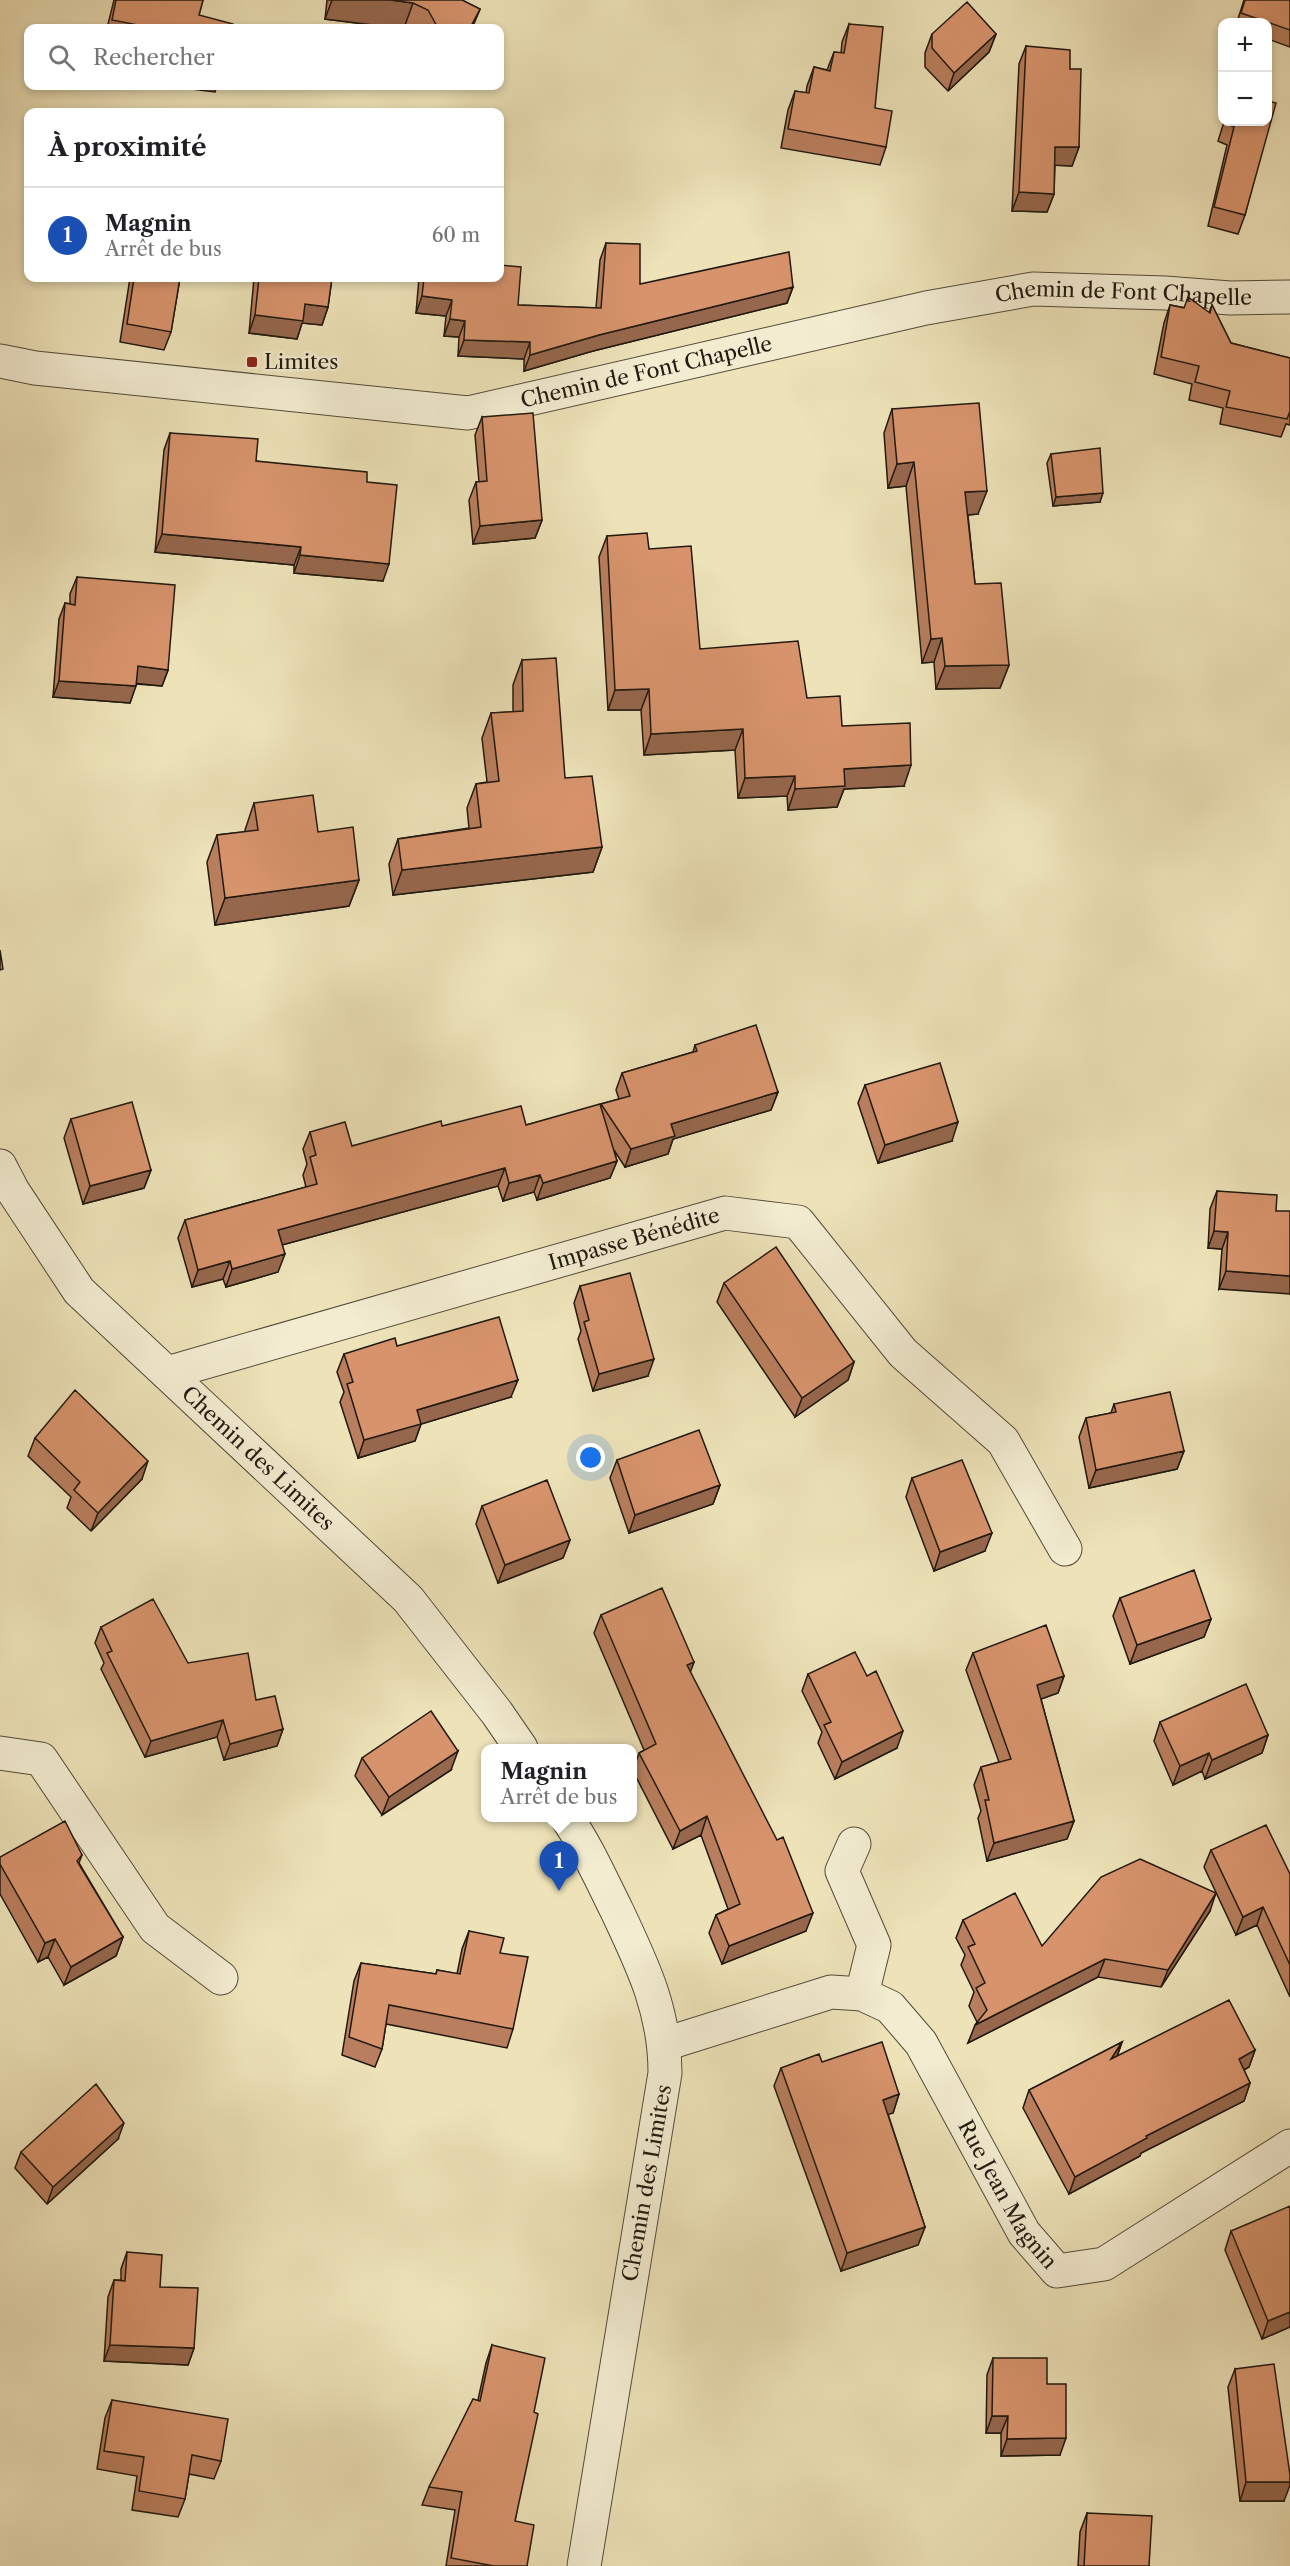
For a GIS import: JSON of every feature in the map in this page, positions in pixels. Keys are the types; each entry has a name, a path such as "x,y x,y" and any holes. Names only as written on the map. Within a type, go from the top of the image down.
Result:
{"street":[{"name":"Chemin de Font Chapelle","path":"0,361 46,370 468,413 926,308 1033,289 1165,293 1230,298 1290,297"},
{"name":"Chemin des Limites","path":"0,1166 13,1191 78,1291 408,1599 497,1713 518,1744"},
{"name":"Impasse Bénédite","path":"167,1373 725,1214 798,1222 903,1353 1003,1441 1065,1549"},
{"path":"0,1753 41,1759 155,1928 220,1978"},
{"name":"Chemin des Limites","path":"570,1822 586,1847 645,1970 659,2011 665,2044 665,2073 584,2566"},
{"path":"854,1844 842,1871 874,1945 862,1994"},
{"name":"Rue Jean Magnin","path":"665,2044 831,1992 862,1994 890,2007 921,2043 1024,2233 1057,2271 1104,2264 1290,2146"}],"building":[{"path":"116,0 203,0 199,15 233,24 132,24 112,20"},
{"path":"391,0 462,0 480,9 472,24 436,24 428,10 413,3"},
{"path":"1245,0 1290,0 1290,30 1272,24 1272,18 1255,18 1241,13"},
{"path":"967,2 996,34 954,73 932,48 932,34"},
{"path":"849,24 883,27 875,108 892,111 886,147 788,129 795,91 809,93 814,67 830,71 834,52 844,53"},
{"path":"1026,46 1070,50 1070,69 1081,69 1079,147 1055,147 1054,194 1019,192"},
{"path":"1272,102 1276,103 1272,117"},
{"path":"1232,126 1270,126 1245,215 1214,207 1234,127"},
{"path":"606,243 640,244 640,284 789,252 793,287 599,335 530,355 530,342 464,340 465,321 450,319 452,300 422,296 424,282 504,282 504,265 521,267 518,305 601,308"},
{"path":"133,282 179,282 171,332 127,324"},
{"path":"259,282 331,282 328,307 305,304 303,321 255,315"},
{"path":"1188,297 1210,313 1212,305 1231,343 1290,358 1290,411 1287,419 1226,407 1230,391 1195,382 1199,366 1161,357 1170,305 1184,308"},
{"path":"979,403 987,491 965,492 975,584 1001,583 1009,665 945,666 942,638 931,639 914,462 897,464 892,409"},
{"path":"533,413 542,520 480,526 476,482 487,481 482,417"},
{"path":"170,433 258,439 256,461 367,472 367,482 397,485 389,564 300,555 301,547 162,534"},
{"path":"1100,448 1103,493 1056,497 1051,454"},
{"path":"647,533 649,549 691,546 700,649 798,641 807,698 840,696 842,726 910,723 911,765 844,769 845,786 795,789 795,776 745,778 743,729 651,734 649,689 615,690 607,536"},
{"path":"77,577 175,585 168,670 138,666 136,686 59,681 65,603 75,605"},
{"path":"556,658 565,778 592,776 602,847 402,870 398,839 481,827 476,784 499,781 491,713 523,711 522,660"},
{"path":"313,795 318,832 353,827 359,880 225,898 217,835 258,830 254,803"},
{"path":"0,950 3,969 0,970"},
{"path":"756,1025 778,1092 671,1124 675,1136 631,1149 601,1104 630,1096 622,1073 697,1051 695,1045"},
{"path":"940,1063 958,1122 885,1145 865,1085"},
{"path":"132,1102 151,1170 90,1186 71,1119"},
{"path":"600,1104 617,1161 543,1183 540,1175 509,1183 505,1168 278,1230 285,1254 232,1269 230,1261 198,1270 185,1220 317,1184 310,1157 316,1155 310,1132 345,1122 352,1146 441,1121 442,1126 521,1106 526,1125"},
{"path":"1217,1191 1277,1195 1276,1211 1290,1211 1290,1276 1226,1271 1228,1232 1214,1231"},
{"path":"776,1247 854,1362 802,1398 724,1283"},
{"path":"630,1273 654,1359 599,1374 584,1322 589,1320 580,1286"},
{"path":"499,1317 518,1380 417,1410 421,1424 364,1440 347,1384 353,1382 344,1354 395,1338 397,1346"},
{"path":"75,1390 148,1461 98,1513 74,1490 80,1482 35,1438"},
{"path":"1170,1392 1184,1451 1096,1470 1086,1418 1116,1412 1114,1404"},
{"path":"699,1430 720,1485 635,1515 617,1460"},
{"path":"962,1460 992,1533 940,1552 912,1478"},
{"path":"547,1480 570,1540 505,1565 482,1506"},
{"path":"1194,1570 1211,1619 1137,1645 1120,1598"},
{"path":"662,1588 694,1662 687,1665 777,1840 783,1837 813,1913 729,1946 716,1915 740,1904 707,1816 680,1831 639,1753 656,1744 601,1615"},
{"path":"153,1599 188,1663 248,1653 256,1700 275,1696 283,1729 230,1744 223,1720 151,1741 107,1653 112,1651 101,1627"},
{"path":"1046,1625 1064,1676 1037,1685 1074,1821 994,1843 985,1800 989,1800 981,1767 1011,1759 973,1653"},
{"path":"855,1652 867,1676 876,1671 903,1731 842,1762 824,1725 831,1722 808,1674"},
{"path":"1246,1684 1268,1735 1212,1760 1209,1753 1180,1766 1160,1722"},
{"path":"431,1711 458,1751 389,1797 362,1758"},
{"path":"65,1821 82,1855 77,1861 123,1937 71,1967 55,1939 45,1943 0,1864 0,1857"},
{"path":"1266,1825 1290,1874 1290,1965 1263,1907 1243,1917 1211,1850"},
{"path":"1140,1859 1216,1893 1168,1970 1105,1959 975,2025 987,2010 976,1988 985,1983 968,1947 975,1944 963,1920 1015,1893 1042,1946 1101,1877"},
{"path":"469,1931 504,1938 500,1953 528,1957 513,2029 389,2005 382,2049 349,2037 361,1963 436,1974 437,1970 460,1974"},
{"path":"1229,2000 1255,2050 1239,2059 1250,2083 1146,2136 1147,2138 1075,2177 1029,2090 1122,2042 1111,2059"},
{"path":"882,2042 899,2094 883,2100 925,2227 847,2253 781,2068 819,2054 822,2062"},
{"path":"96,2084 124,2123 53,2187 21,2152"},
{"path":"1290,2206 1290,2312 1268,2321 1231,2231"},
{"path":"127,2252 162,2255 160,2287 198,2288 194,2348 110,2345 114,2280 125,2281"},
{"path":"492,2345 545,2358 534,2412 538,2414 515,2521 534,2525 527,2566 494,2566 451,2558 462,2492 429,2487 473,2399 480,2401"},
{"path":"993,2358 1047,2358 1047,2384 1066,2384 1066,2438 1007,2439 1008,2416 992,2416"},
{"path":"1274,2364 1290,2482 1246,2482 1235,2369"},
{"path":"112,2400 228,2419 221,2461 192,2455 185,2499 139,2491 144,2457 104,2451"},
{"path":"1087,2513 1152,2516 1149,2566 1084,2566"}],"place":[{"name":"Limites","path":"252,362"},
{"name":"Magnin","path":"559,1891"}]}
